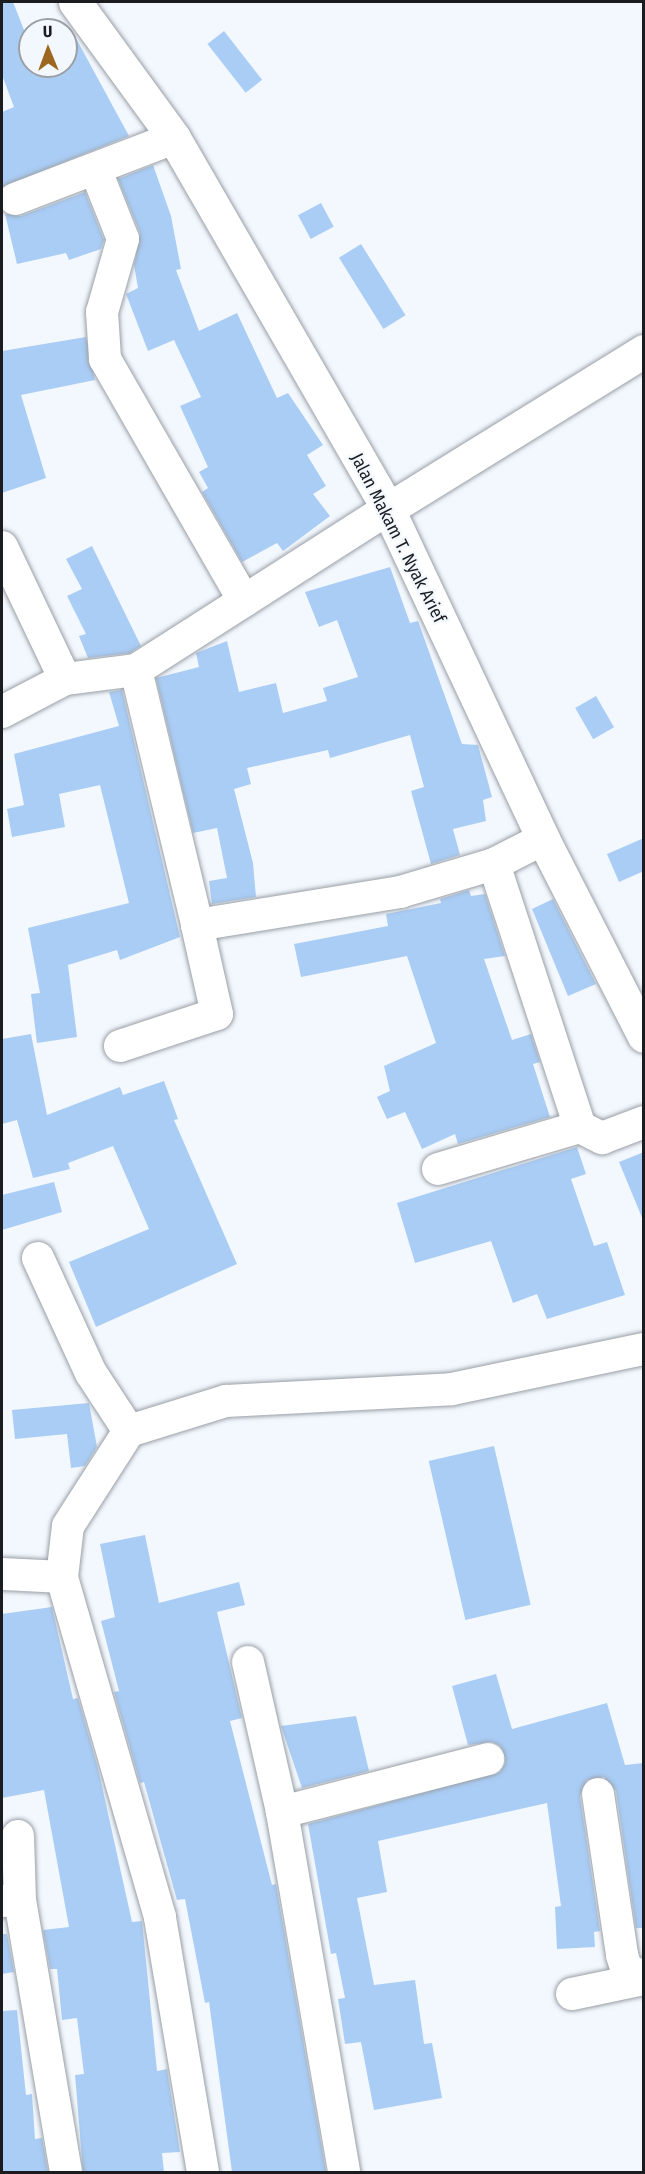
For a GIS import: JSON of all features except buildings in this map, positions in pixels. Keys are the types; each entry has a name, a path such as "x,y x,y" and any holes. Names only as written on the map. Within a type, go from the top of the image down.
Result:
{"street":[{"name":"Jalan Makam T. Nyak Arief","path":"75,2 174,138 388,509 543,839 644,1036"},
{"path":"15,199 96,171 174,138"},
{"path":"96,171 123,239 102,312 105,359 244,601"},
{"path":"2,712 65,679 136,670 388,509 644,351"},
{"path":"2,547 65,679"},
{"path":"120,1046 217,1014 136,670"},
{"path":"197,925 400,892 494,864 543,839"},
{"path":"494,864 580,1127"},
{"path":"438,1169 580,1127 602,1138 644,1122"},
{"path":"38,1258 91,1373 129,1431"},
{"path":"203,2172 160,1917 62,1577 68,1526 129,1431 226,1401 452,1389 644,1349"},
{"path":"2,1574 62,1577"},
{"path":"248,1662 282,1812 344,2172"},
{"path":"282,1812 488,1759"},
{"path":"598,1794 622,1955 626,1968 644,1979"},
{"path":"18,1836 10,1900 66,2172"},
{"path":"572,1994 644,1979"}]}
